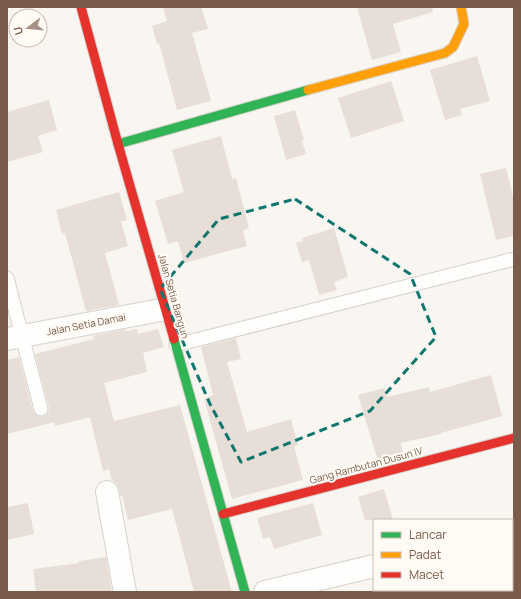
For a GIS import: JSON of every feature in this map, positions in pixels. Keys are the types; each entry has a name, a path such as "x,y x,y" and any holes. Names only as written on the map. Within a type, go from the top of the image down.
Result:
{"street":[{"name":"Jalan Setia Bangun","path":"81,7 118,144 245,592"},
{"path":"118,144 445,53 453,47 464,24 461,7"},
{"name":"Jalan Setia Damai","path":"14,338 166,309"},
{"name":"Gang Rambutan Dusun IV","path":"223,514 514,438"},
{"path":"107,492 125,592"},
{"path":"265,592 373,566"}],"lane":[{"path":"176,345 514,259"},
{"path":"7,278 14,338 41,410"}],"highlighted area":[{"path":"295,199 410,274 436,337 370,411 241,462 210,404 160,289 219,219"}],"building":[{"path":"163,7 201,7 208,29 192,33 211,101 177,110 159,43 157,44 152,26 167,21"},
{"path":"357,7 432,7 433,12 393,24 401,52 372,60"},
{"path":"477,56 490,101 460,109 462,115 445,120 430,70"},
{"path":"391,81 404,121 351,138 338,98"},
{"path":"49,100 57,130 38,136 43,152 7,162 7,112"},
{"path":"295,110 304,140 302,141 306,154 286,160 274,116"},
{"path":"221,136 232,179 236,178 249,228 243,230 247,246 184,263 178,241 168,244 155,201 184,192 172,150"},
{"path":"506,168 514,200 514,236 496,240 480,174"},
{"path":"119,192 127,220 121,222 128,246 105,253 119,305 86,311 65,233 62,234 56,210"},
{"path":"334,228 348,277 334,282 337,290 319,295 309,260 302,262 296,243 303,241 302,238"},
{"path":"125,329 126,331 137,329 138,334 158,329 164,347 143,353 147,372 104,383 114,421 180,405 232,592 194,592 172,509 128,520 122,495 120,496 117,484 112,480 109,469 103,471 90,417 55,426 55,422 7,434 7,360 19,357 33,411 39,417 43,417 49,411 49,407 35,354 94,339 93,336"},
{"path":"236,338 241,359 227,362 247,432 291,419 298,445 294,446 303,480 232,499 204,399 213,395 201,347"},
{"path":"491,375 502,416 441,434 400,443 404,454 378,461 358,395 384,388 387,397 429,387 430,392"},
{"path":"384,489 393,519 365,520 358,497"},
{"path":"28,503 34,534 7,540 7,507"},
{"path":"313,503 322,535 274,549 270,537 263,539 257,518"},
{"path":"106,557 112,592 36,592 33,569 79,563 79,561"}],"traffic: fast":[{"path":"118,144 308,90"},
{"path":"174,339 245,592"}],"traffic: slow":[{"path":"308,90 445,53 453,47 464,24 461,7"}],"traffic: jam":[{"path":"81,7 118,144 174,339"},
{"path":"223,514 514,438"}]}
